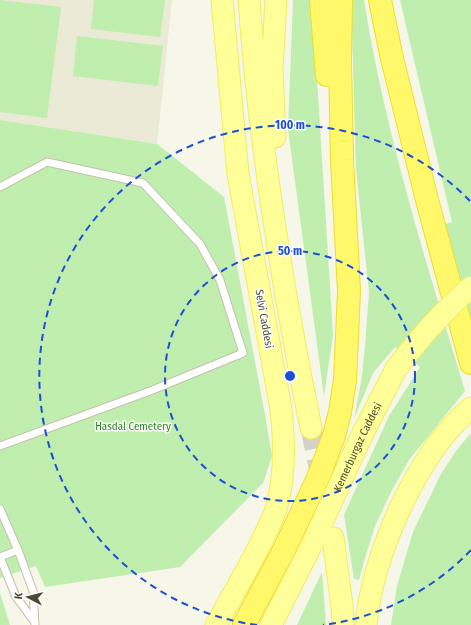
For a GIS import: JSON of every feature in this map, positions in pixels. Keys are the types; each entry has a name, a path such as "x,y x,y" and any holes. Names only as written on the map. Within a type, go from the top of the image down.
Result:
{"highway":[{"path":"321,0 339,250 347,332"},
{"path":"244,625 303,511 326,457 334,436 340,412 345,380 349,290 342,160 340,60 341,0"},
{"path":"380,0 390,54 427,200 471,363"}],"main road":[{"name":"Selvi Caddesi","path":"216,625 255,554 276,509 283,467 284,445 280,403 238,174 222,0"},
{"path":"249,0 259,114 277,246 288,315 311,428"},
{"path":"276,0 272,69 278,208 277,246"},
{"name":"Kemerburgaz Caddesi","path":"272,625 313,542 362,433 396,369 416,342 446,308 471,287"},
{"path":"366,625 371,593 394,521 427,460 445,433 469,410"},
{"path":"333,538 343,625"}],"lane":[{"path":"0,187 46,162 143,183 200,244 220,280 243,353 150,391 0,446"},
{"path":"0,509 18,550 33,591 34,623"},
{"path":"18,550 0,557 16,597 34,623"}],"shaded area":[{"path":"0,0 172,0 157,144 0,120"}],"green space":[{"path":"0,0 61,7 47,118 0,112"},
{"path":"94,0 165,0 160,37 91,29"},
{"path":"293,0 312,0 333,335 324,396 288,129"},
{"path":"352,0 364,0 383,99 395,148 421,246 465,391 409,460 391,492 375,526 359,580 354,579 344,515 389,416 420,367 395,347 373,373 354,419 362,376 369,292 356,169"},
{"path":"400,0 471,0 471,318 445,224 452,222"},
{"path":"77,36 163,46 158,86 73,76"},
{"name":"Hasdal Cemetery","path":"0,120 157,144 224,197 272,456 263,483 180,567 45,587 36,566 0,578"},
{"path":"470,434 471,625 391,625 397,586 413,532 441,474 456,451"},
{"path":"322,572 326,625 297,625"},
{"path":"0,593 10,625 0,625"}],"tunnel":[{"path":"311,428 322,481"}]}
